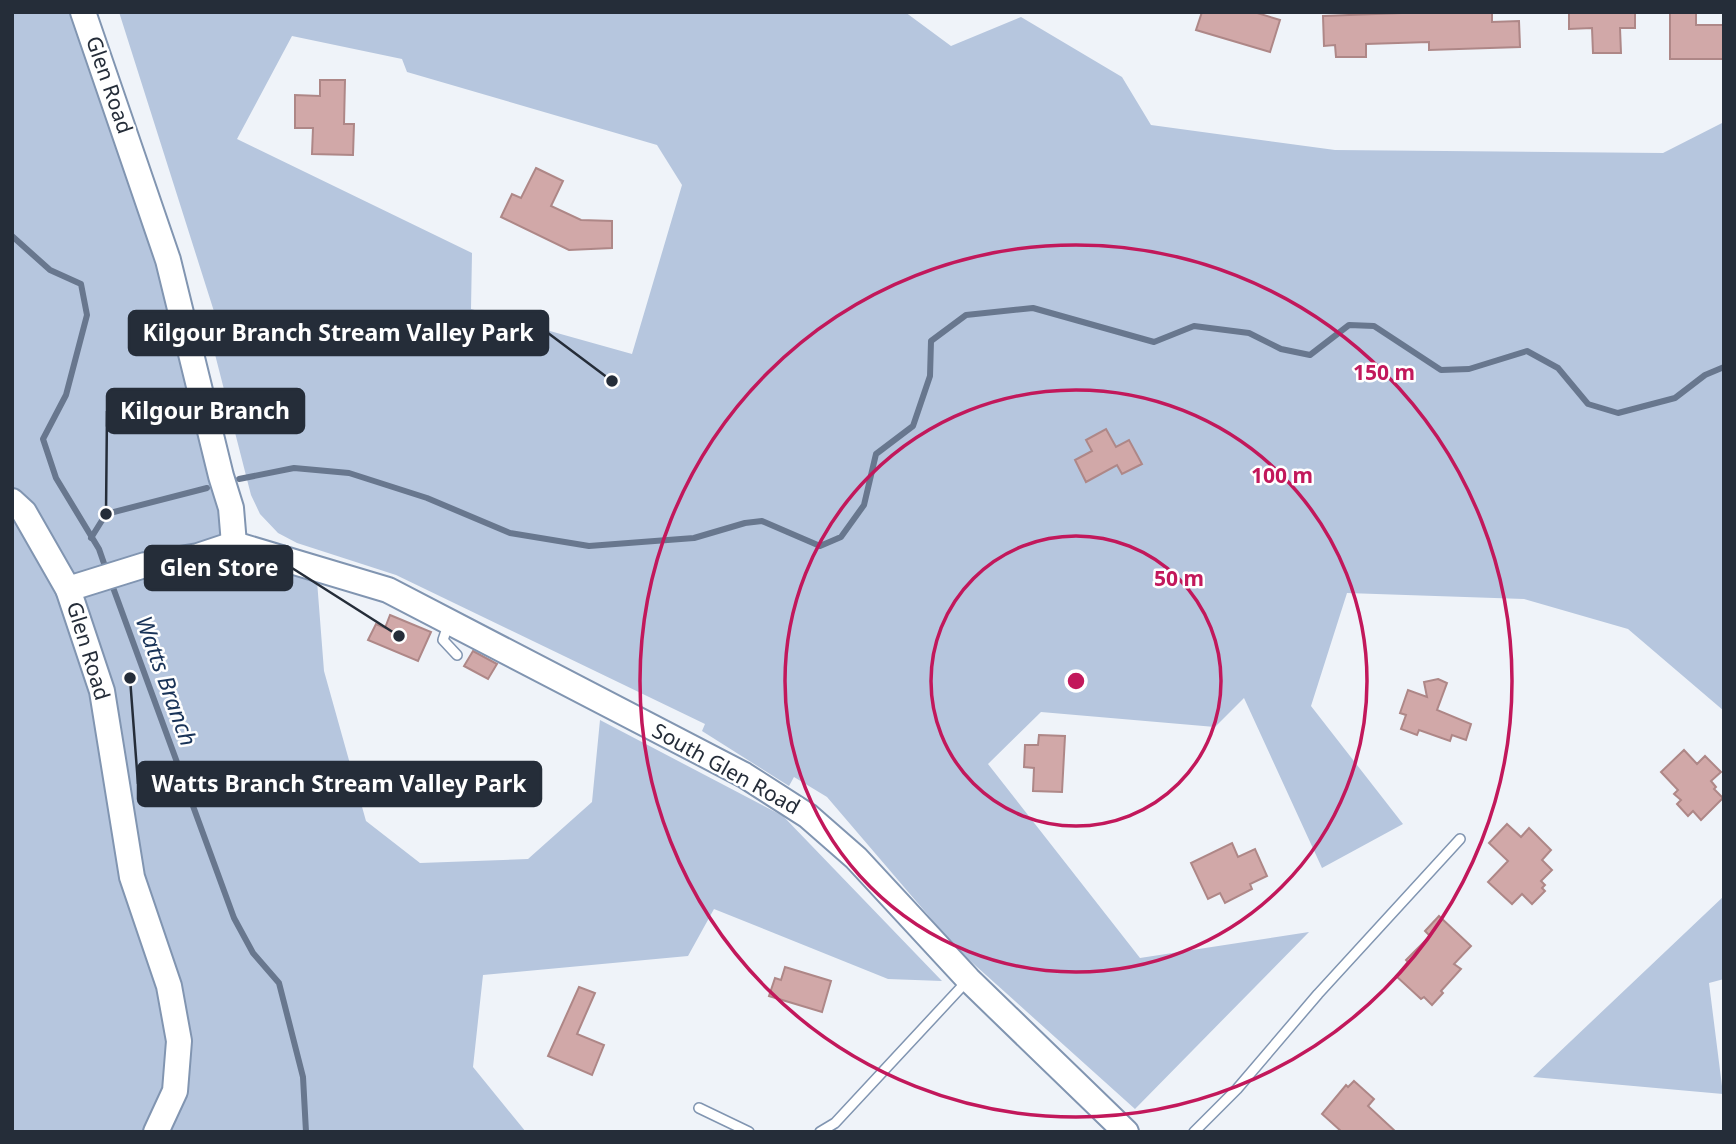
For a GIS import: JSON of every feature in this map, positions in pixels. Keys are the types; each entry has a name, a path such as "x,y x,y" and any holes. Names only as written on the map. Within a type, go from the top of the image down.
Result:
{"main road":[{"name":"Glen Road","path":"83,12 168,260 220,476 231,508 234,544 198,555 145,565 68,589 103,691 132,877 169,986 179,1041 175,1091 156,1132"},
{"path":"12,501 23,512 68,589"},
{"name":"South Glen Road","path":"234,544 388,590 744,775 808,816 856,858 968,979 1126,1132"}],"lane":[{"path":"449,622 443,639 457,655"},
{"path":"1194,1132 1237,1089 1318,994 1460,839"},
{"path":"820,1132 835,1123 968,979"},
{"path":"699,1108 749,1132"}],"shaded area":[{"path":"12,12 83,12 148,198 234,544 316,568 324,671 366,821 420,863 528,859 592,802 600,720 783,816 942,981 888,979 714,909 688,956 483,975 473,1067 526,1132 12,1132"},
{"path":"119,12 905,12 951,46 1021,17 1122,77 1151,125 1335,150 1663,153 1724,122 1724,711 1628,629 1524,599 1347,593 1311,706 1403,824 1322,868 1244,698 1215,727 1041,712 988,764 1140,958 1309,932 1135,1109 957,949 827,797 794,777 789,786 702,731 705,724 396,575 297,543 278,533 260,514 251,495 208,327 218,324","holes":["292,36 402,59 407,72 657,145 682,185 632,354 471,309 472,253 237,139"]},
{"path":"1724,896 1724,979 1709,983 1723,1094 1533,1077"}],"building":[{"path":"1202,12 1254,12 1280,20 1270,52 1196,30"},
{"path":"1492,12 1492,22 1519,21 1520,47 1429,50 1429,42 1366,44 1366,57 1336,57 1335,45 1324,46 1323,16"},
{"path":"1569,12 1635,12 1635,28 1620,28 1621,53 1593,53 1592,28 1569,29"},
{"path":"1670,12 1696,12 1696,25 1724,25 1724,59 1670,59"},
{"path":"320,80 345,80 344,124 354,124 353,155 312,154 313,128 295,128 295,95 320,96"},
{"path":"536,168 563,181 551,206 581,220 612,221 612,248 569,250 501,217 512,194 521,198"},
{"path":"1106,429 1116,447 1129,440 1142,464 1122,474 1117,465 1086,482 1075,460 1092,451 1086,440"},
{"path":"390,615 431,632 418,661 368,640 376,624 385,628"},
{"path":"473,651 497,664 488,679 464,666"},
{"path":"1438,679 1447,683 1437,710 1471,724 1466,740 1452,735 1450,741 1419,730 1417,735 1401,729 1406,715 1400,713 1408,690 1427,697 1424,682"},
{"path":"1039,735 1065,736 1062,792 1033,791 1034,768 1024,767 1025,745 1038,745"},
{"path":"1684,750 1697,764 1705,756 1721,772 1711,781 1716,787 1714,789 1723,798 1701,820 1693,811 1688,816 1677,804 1681,800 1674,794 1678,790 1661,772"},
{"path":"1507,824 1521,837 1529,828 1551,850 1542,860 1552,870 1541,881 1545,885 1542,888 1545,891 1532,904 1522,894 1512,904 1488,882 1508,861 1489,843"},
{"path":"1232,843 1238,857 1255,849 1267,876 1250,884 1252,889 1225,903 1220,893 1208,899 1191,863"},
{"path":"1439,916 1471,946 1454,964 1461,969 1432,1005 1424,997 1421,999 1396,976 1408,962 1406,960 1430,936 1425,931"},
{"path":"785,967 831,981 822,1012 769,996 775,978 781,980"},
{"path":"579,987 595,993 577,1034 604,1045 592,1075 548,1056"},
{"path":"1354,1081 1374,1099 1368,1106 1396,1132 1342,1132 1322,1114 1346,1085 1348,1087"}],"waterway":[{"name":"Watts Branch","path":"12,236 50,270 81,284 87,315 66,395 43,439 56,478 99,549 107,572"},
{"path":"239,479 294,468 349,473 427,498 510,533 589,546 694,538 745,523 762,521 820,546 841,537 864,505 876,454 913,426 930,376 931,341 966,315 1033,308 1154,342 1194,326 1249,333 1281,349 1310,355 1349,325 1374,326 1441,370 1469,369 1527,351 1558,368 1588,404 1618,413 1675,398 1705,375 1724,367"},
{"path":"91,538 106,514 207,488"},
{"name":"Watts Branch","path":"111,582 234,918 253,953 279,983 303,1077 306,1132"}],"place":[{"name":"Kilgour Branch Stream Valley Park","path":"612,381"},
{"name":"Kilgour Branch","path":"106,514"},
{"name":"Glen Store","path":"399,636"},
{"name":"Watts Branch Stream Valley Park","path":"130,678"}]}
